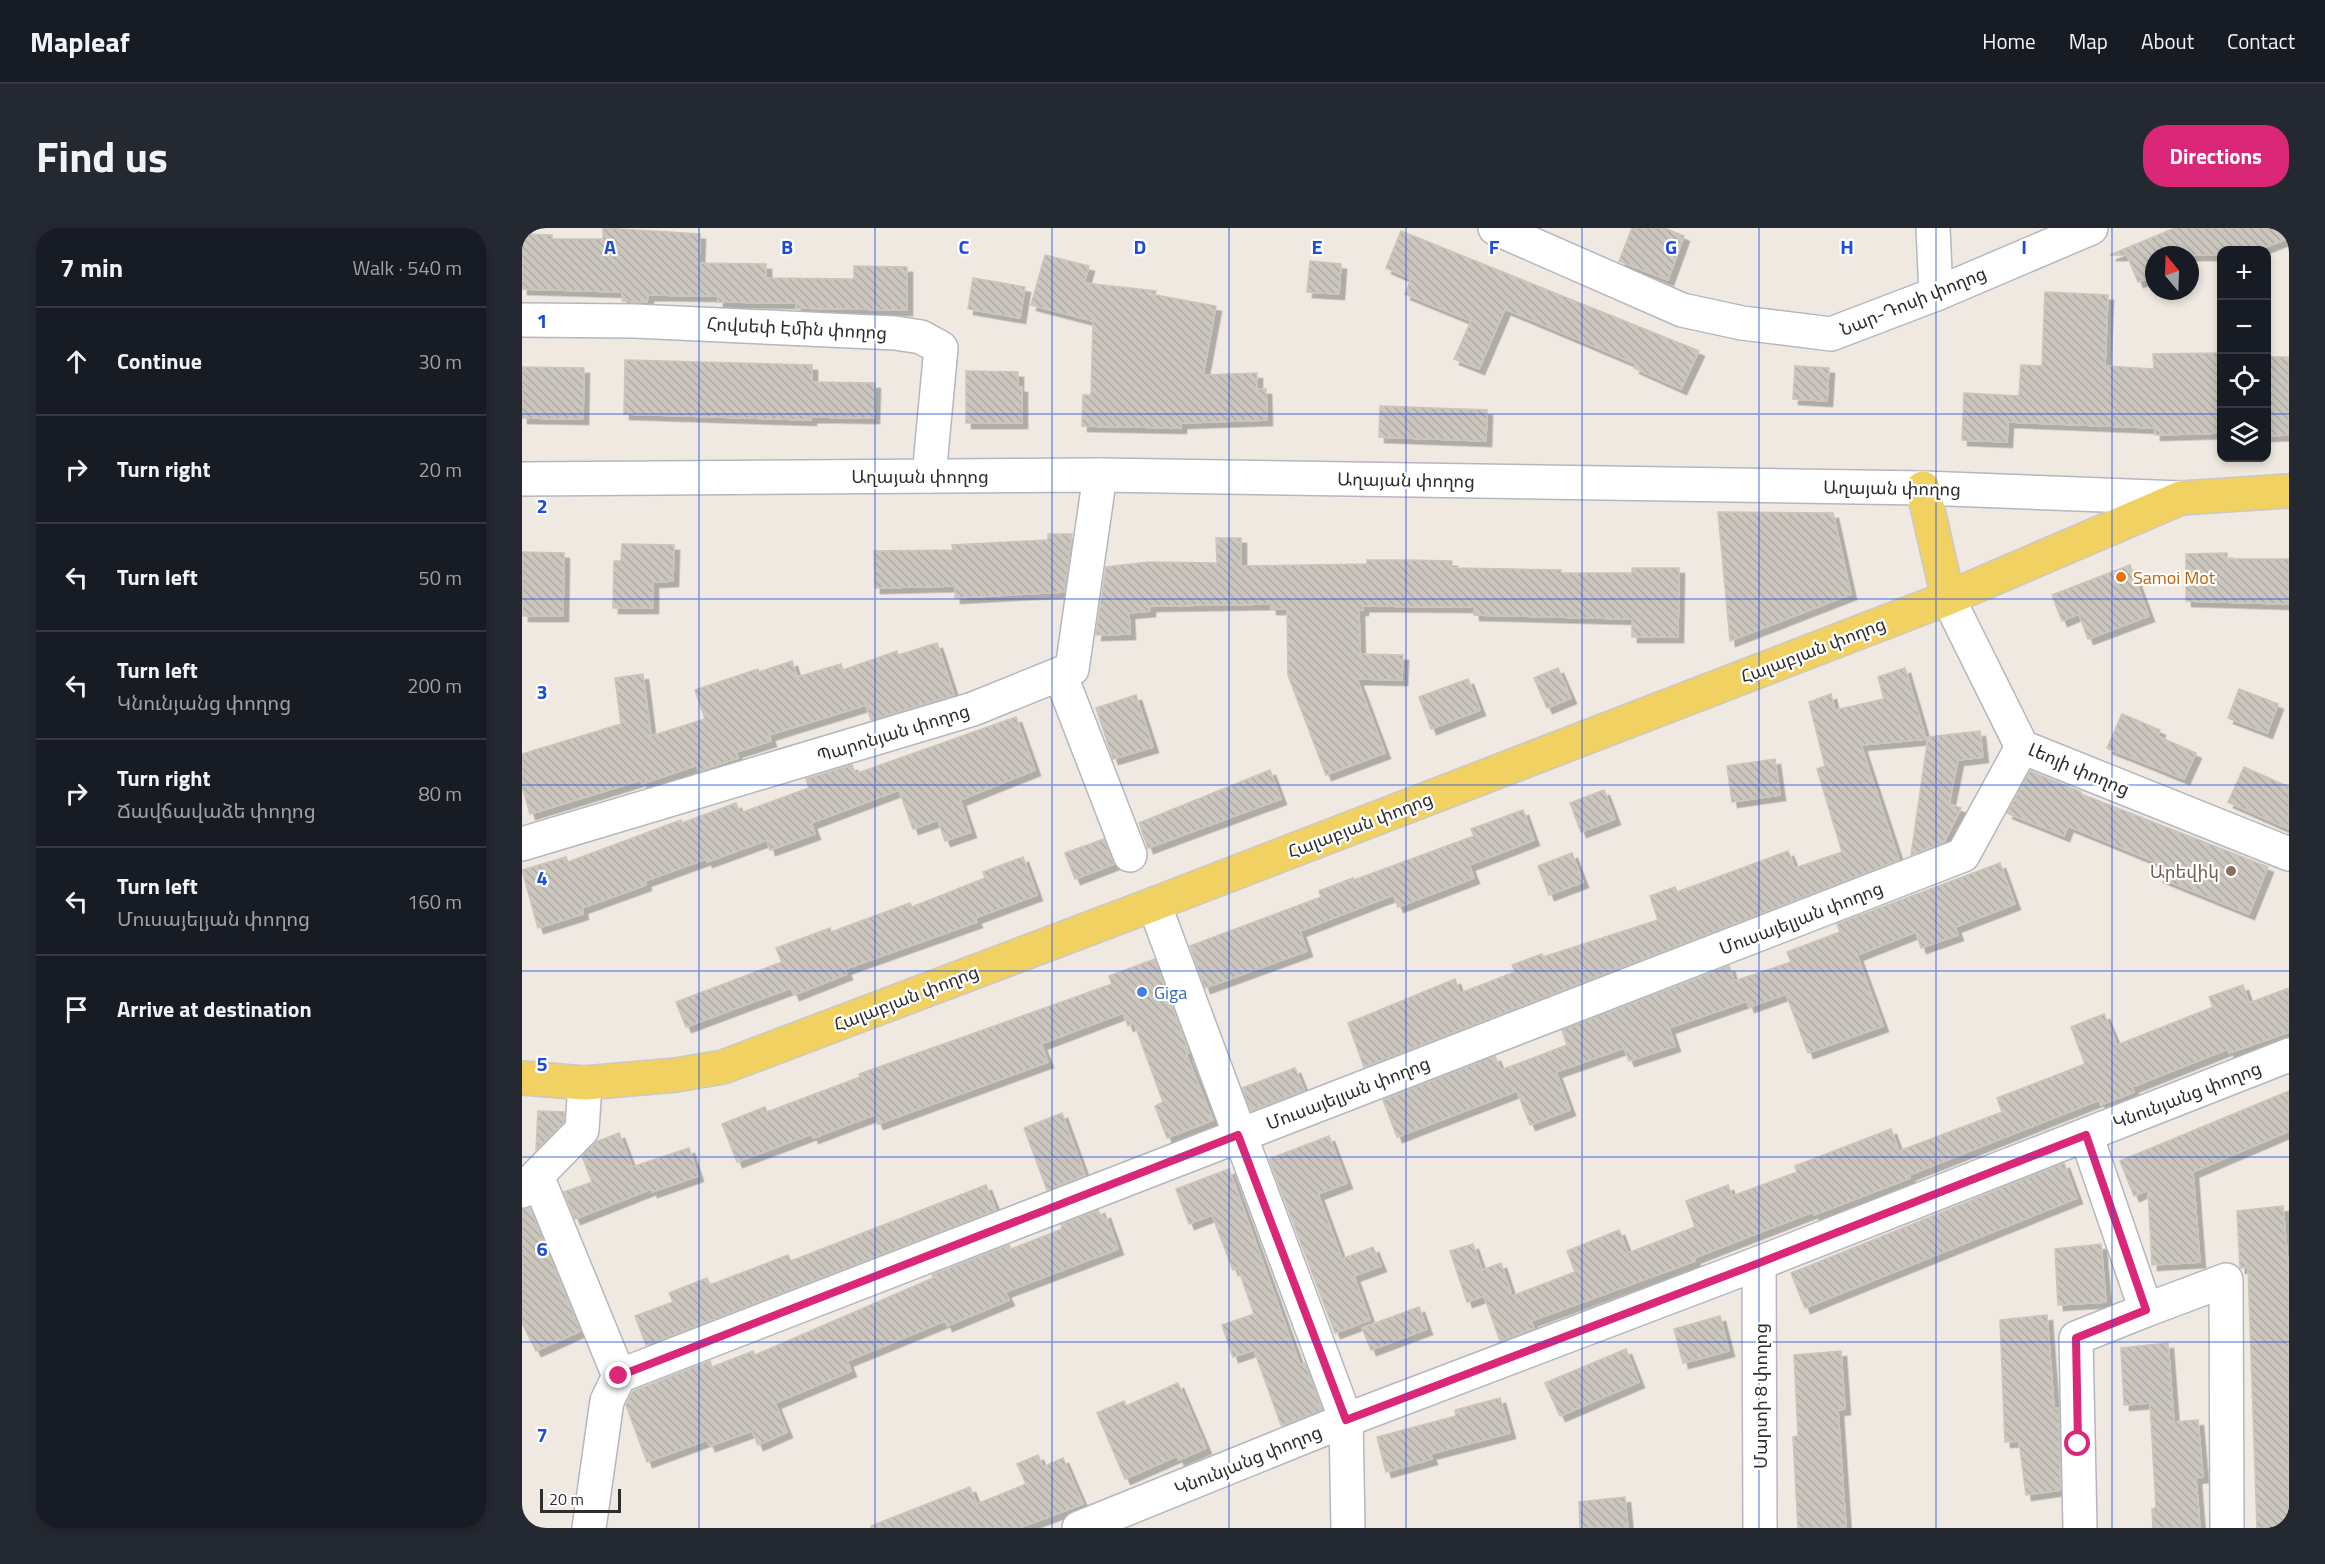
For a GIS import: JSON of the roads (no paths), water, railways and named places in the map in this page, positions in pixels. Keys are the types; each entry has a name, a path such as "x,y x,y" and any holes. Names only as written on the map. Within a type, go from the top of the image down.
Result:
{"main road":[{"path":"1923,488 1948,598"},
{"name":"Աղայան փողոց","path":"2181,498 2289,491"},
{"name":"Հալաբյան փողոց","path":"522,1078 585,1083 676,1075 723,1067 1154,904 1948,598 2181,498"}],"street":[{"name":"Նար-Դոսի փողոց","path":"1495,228 1682,310 1742,323 1830,334 1936,294 2091,228"},
{"path":"1933,228 1936,294"},
{"name":"Հովսեփ Էմին փողոց","path":"522,320 789,327 895,333 921,337 941,348 929,476"},
{"path":"1100,475 1072,669 1060,674 1131,855"},
{"name":"Աղայան փողոց","path":"522,478 1100,475 1923,488 2181,498"},
{"name":"Լեոյի փողոց","path":"1948,598 2022,747 2289,854"},
{"name":"Պարոնյան փողոց","path":"522,844 973,709 1060,674"},
{"name":"Մուսայելյան փողոց","path":"619,1376 1963,855 2022,747"},
{"path":"1154,904 1238,1135 1346,1420 1348,1528"},
{"name":"Կնունյանց փողոց","path":"1079,1528 1346,1420 1759,1263 2289,1055"},
{"path":"585,1083 582,1130 529,1184 619,1376 606,1401 589,1528"},
{"path":"2086,1135 2146,1310"},
{"name":"Մարտի 8 փողոց","path":"1759,1263 1760,1528"},
{"path":"2080,1528 2076,1338 2226,1280 2227,1528"}],"place":[{"name":"Samoi Mot","path":"2121,577"},
{"name":"Արեվիկ","path":"2231,871"},
{"name":"Giga","path":"1142,992"}]}
